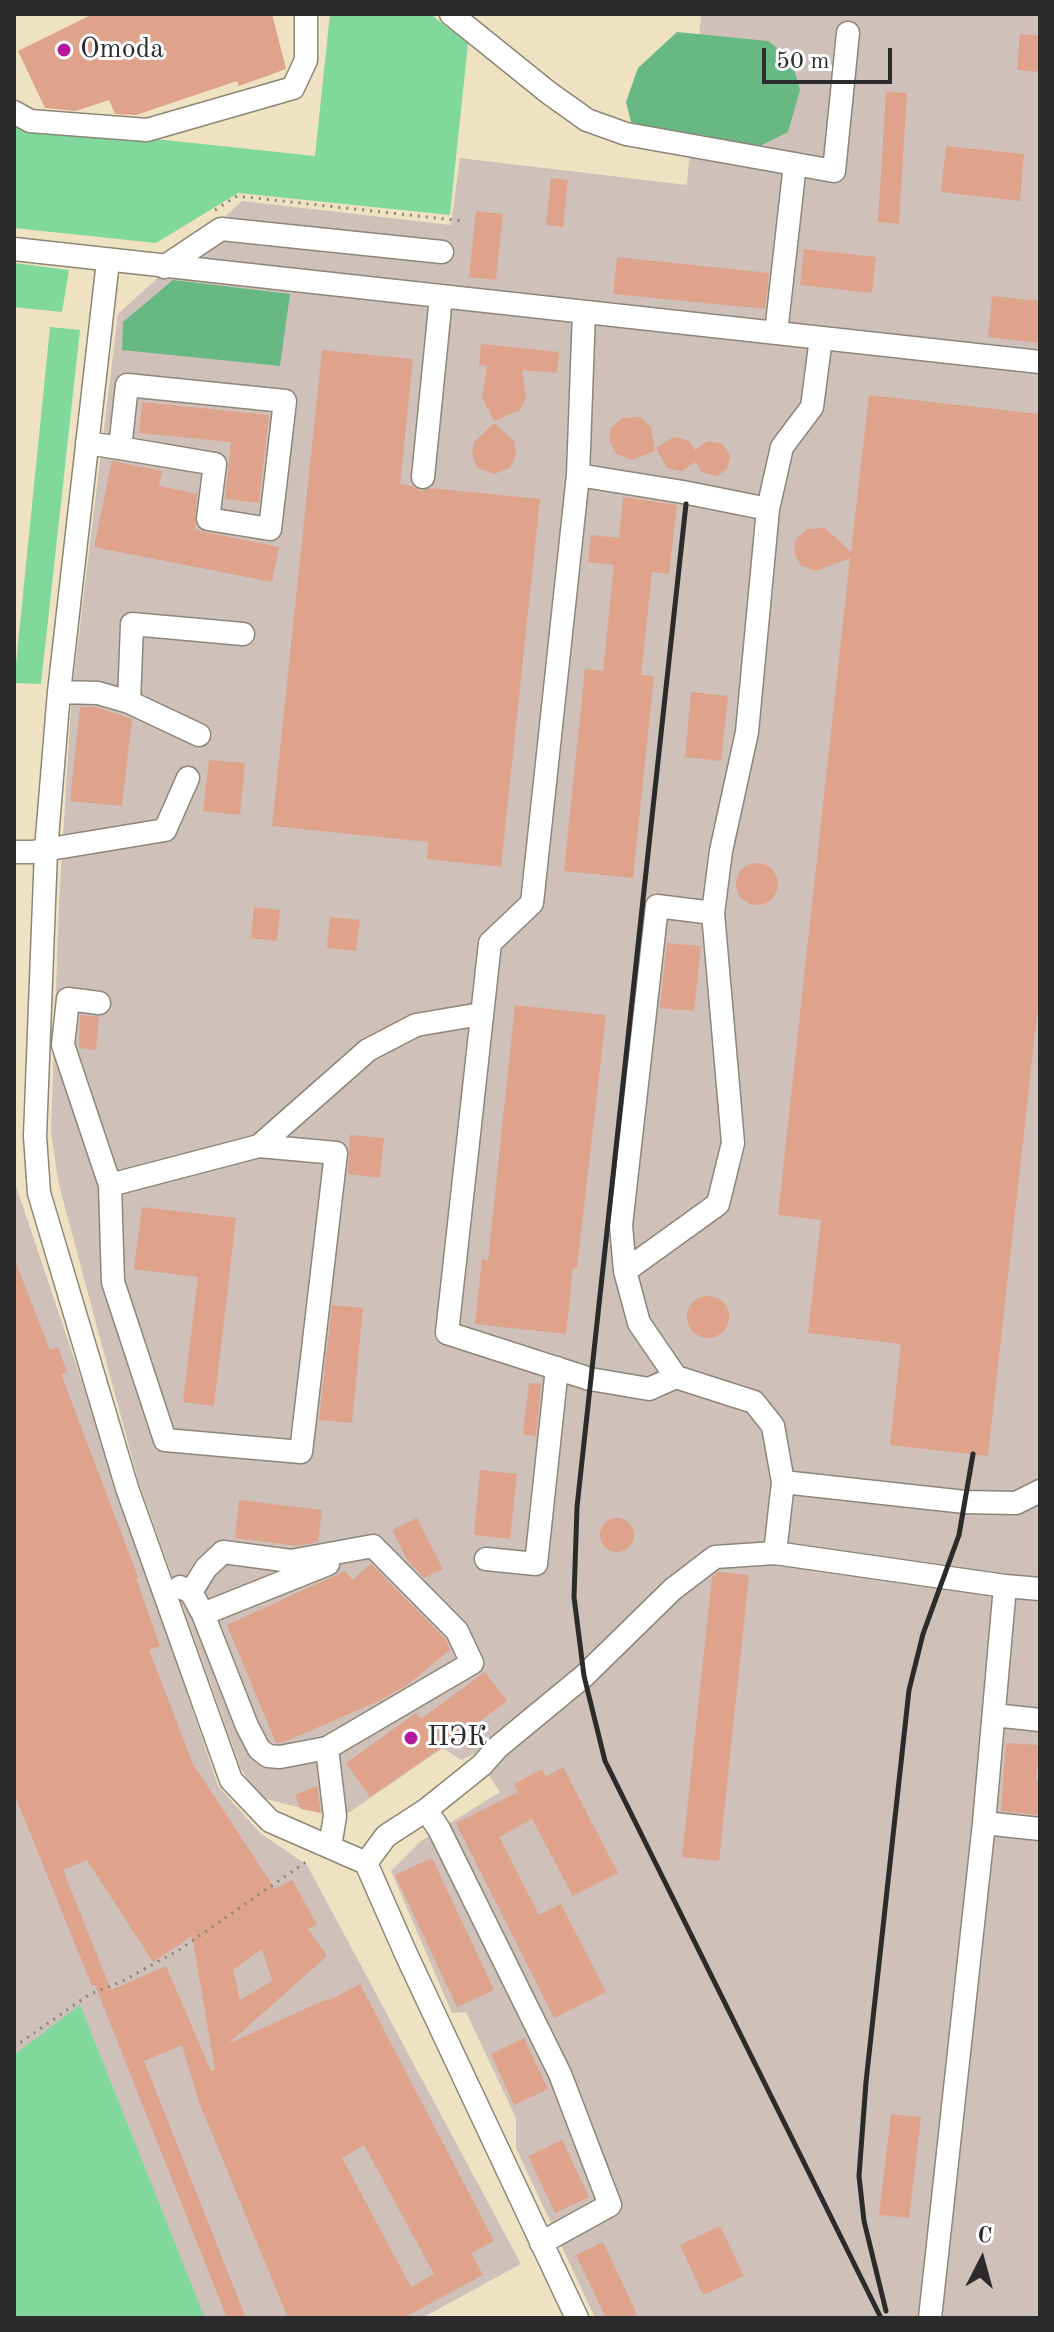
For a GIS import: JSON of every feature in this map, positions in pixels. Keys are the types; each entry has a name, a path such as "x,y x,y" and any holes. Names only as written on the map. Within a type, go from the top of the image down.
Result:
{"street":[{"path":"14,112 30,121 147,130 293,88 306,60 306,14"},
{"path":"451,14 587,120 626,134 834,171 848,33"},
{"path":"776,333 795,164"},
{"path":"164,267 221,229 442,252"},
{"path":"14,249 1040,362"},
{"path":"108,261 59,692 46,850 35,1136 39,1193 127,1488 231,1780 270,1821 366,1863 577,2318"},
{"path":"423,477 441,297"},
{"path":"584,312 578,475 532,903 490,943 447,1333 590,1379 649,1389 676,1377"},
{"path":"625,1271 718,1204 733,1143 713,913 721,851 747,732 768,509 782,447 812,407 821,338"},
{"path":"87,443 215,464 208,519 270,529 285,401 127,385 120,448"},
{"path":"578,475 768,509"},
{"path":"129,702 132,624 243,634"},
{"path":"59,692 98,693 129,702 199,735"},
{"path":"14,852 46,850 165,830 188,778"},
{"path":"713,913 657,906 621,1225 625,1271 639,1323 676,1377 754,1402 773,1426 783,1482 775,1553"},
{"path":"99,1003 68,999 63,1045 110,1185 113,1282 165,1440 301,1452 336,1153 259,1146 110,1185"},
{"path":"259,1146 368,1050 416,1025 481,1014"},
{"path":"486,1559 536,1564 557,1368"},
{"path":"783,1482 965,1502 1016,1503 1040,1491"},
{"path":"159,1578 191,1592 203,1614 247,1726 259,1749 268,1756 280,1757 327,1748 472,1663 457,1631 373,1546 291,1561 223,1552 206,1568 191,1592"},
{"path":"366,1863 386,1836 426,1810 584,1676 673,1589 715,1557 775,1553 1040,1589"},
{"path":"203,1614 335,1561"},
{"path":"930,2318 984,1823 1005,1586"},
{"path":"994,1715 1040,1720"},
{"path":"327,1748 335,1816 333,1848"},
{"path":"426,1810 439,1829 560,2074 610,2205 541,2243"},
{"path":"984,1823 1040,1829"}],"path":[{"path":"14,2047 90,1994 121,1982 179,1950 322,1850 333,1848"}],"shaded area":[{"path":"701,14 1040,14 1040,2318 595,2318 516,2148 516,2118 466,2012 452,2013 391,1871 421,1841 500,1792 474,1754 461,1760 443,1748 341,1818 258,1797 241,1769 138,1480 58,1181 51,1131 59,902 72,691 118,314 242,201 451,225 460,158 687,185"},
{"path":"14,1180 218,1786 260,1833 307,1865 521,2264 422,2318 14,2318"}],"green space":[{"path":"330,14 430,14 468,43 450,215 238,193 156,243 14,228 14,124 315,156"},
{"path":"677,32 768,41 791,59 800,90 788,132 760,146 632,126 626,102 638,68"},
{"path":"14,263 69,270 62,312 14,307"},
{"path":"173,280 290,294 280,366 122,350 123,322"},
{"path":"50,327 80,330 41,684 14,683"},
{"path":"80,2005 205,2318 14,2318 14,2055"}],"building":[{"path":"93,14 272,14 286,69 239,86 237,81 136,115 115,114 109,100 76,111 45,108 18,51"},
{"path":"1020,34 1040,36 1040,72 1017,70"},
{"path":"886,92 907,93 899,224 878,222"},
{"path":"946,146 1024,154 1020,201 941,192"},
{"path":"551,178 568,180 563,227 546,225"},
{"path":"476,211 503,214 496,280 469,277"},
{"path":"804,249 876,257 872,293 800,285"},
{"path":"617,257 769,273 765,309 613,294"},
{"path":"992,296 1040,301 1040,343 988,337"},
{"path":"481,344 559,352 557,373 522,370 526,398 520,410 494,421 482,397 487,366 479,365"},
{"path":"322,350 413,359 400,484 421,491 431,488 540,499 501,867 427,859 428,842 272,826"},
{"path":"869,395 1040,414 1040,989 988,1456 890,1445 901,1344 808,1333 821,1220 778,1215 850,558 816,571 800,565 794,552 796,539 807,529 825,528 851,552"},
{"path":"142,402 269,415 259,503 225,499 231,442 139,433"},
{"path":"640,417 651,427 655,451 632,460 616,454 609,441 611,428 622,418"},
{"path":"494,423 514,441 516,456 510,468 494,474 478,468 472,455 474,442"},
{"path":"674,437 688,440 695,450 708,441 723,444 730,456 727,469 717,476 701,472 696,462 682,471 667,468 656,448"},
{"path":"112,461 162,471 159,486 197,494 195,530 279,547 272,582 94,547"},
{"path":"623,497 677,505 669,574 652,572 641,675 654,676 633,878 564,871 585,669 603,671 614,565 588,562 591,535 619,538"},
{"path":"691,692 728,696 721,761 685,757"},
{"path":"80,707 96,707 132,719 122,806 70,801"},
{"path":"209,760 245,763 240,815 203,811"},
{"path":"757,863 772,869 778,884 772,899 757,905 742,899 736,884 742,869"},
{"path":"254,907 280,910 277,941 251,938"},
{"path":"330,917 360,920 356,951 327,948"},
{"path":"667,943 701,946 694,1011 660,1008"},
{"path":"515,1005 606,1015 577,1268 573,1268 566,1334 475,1324 482,1259 488,1260"},
{"path":"80,1015 99,1017 96,1050 79,1048"},
{"path":"350,1135 384,1138 380,1178 348,1174"},
{"path":"142,1207 236,1218 214,1406 183,1402 198,1277 134,1269"},
{"path":"14,1258 50,1350 58,1347 67,1372 61,1374 138,1577 160,1646 149,1650 193,1764 275,1889 292,1880 317,1924 308,1929 327,1956 228,2044 360,1984 494,2241 471,2253 483,2275 403,2318 288,2318 199,2102 182,2045 144,2061 246,2318 227,2318 95,1985 92,1986 14,1793","holes":["87,1860 153,1962 192,1936 215,2070 211,2071 166,1966 111,1990 63,1870","262,1949 272,1981 240,2000 233,1970","364,2145 434,2274 411,2287 342,2158"]},
{"path":"708,1296 723,1302 729,1317 723,1332 708,1338 693,1332 687,1317 693,1302"},
{"path":"332,1305 363,1308 352,1423 319,1420"},
{"path":"529,1383 541,1384 536,1436 523,1434"},
{"path":"480,1470 517,1474 510,1539 474,1535"},
{"path":"239,1500 322,1510 318,1542 298,1546 235,1538"},
{"path":"417,1518 443,1569 424,1578 408,1561 392,1530"},
{"path":"617,1518 629,1523 634,1535 629,1547 617,1552 605,1547 600,1535 605,1523"},
{"path":"371,1564 445,1639 450,1650 407,1685 377,1702 276,1743 227,1625 345,1571 352,1580"},
{"path":"718,1572 749,1575 719,1861 682,1857 712,1577"},
{"path":"485,1672 507,1701 476,1724 486,1738 468,1750 458,1736 370,1797 346,1763 416,1713 421,1719"},
{"path":"1006,1743 1039,1745 1036,1780 1040,1780 1040,1815 1001,1811"},
{"path":"563,1767 618,1873 573,1896 532,1819 499,1837 539,1915 561,1904 606,1992 554,2018 456,1823 518,1792 514,1784 542,1769 546,1777"},
{"path":"317,1786 321,1813 301,1809 295,1795"},
{"path":"432,1858 494,1990 457,2007 395,1875"},
{"path":"524,2038 548,2089 514,2105 491,2054"},
{"path":"891,2114 921,2117 909,2218 879,2215"},
{"path":"562,2140 589,2197 555,2213 528,2156"},
{"path":"720,2226 744,2276 703,2295 680,2245"},
{"path":"603,2242 637,2314 629,2318 606,2318 576,2255"}],"railway":[{"path":"686,504 577,1507 574,1597 584,1676 605,1761 881,2318"},
{"path":"886,2311 864,2221 859,2176 866,2082 909,1690 923,1634 959,1535 973,1454"}],"place":[{"name":"Omoda","path":"64,50"},
{"name":"ПЭК","path":"411,1738"}]}
